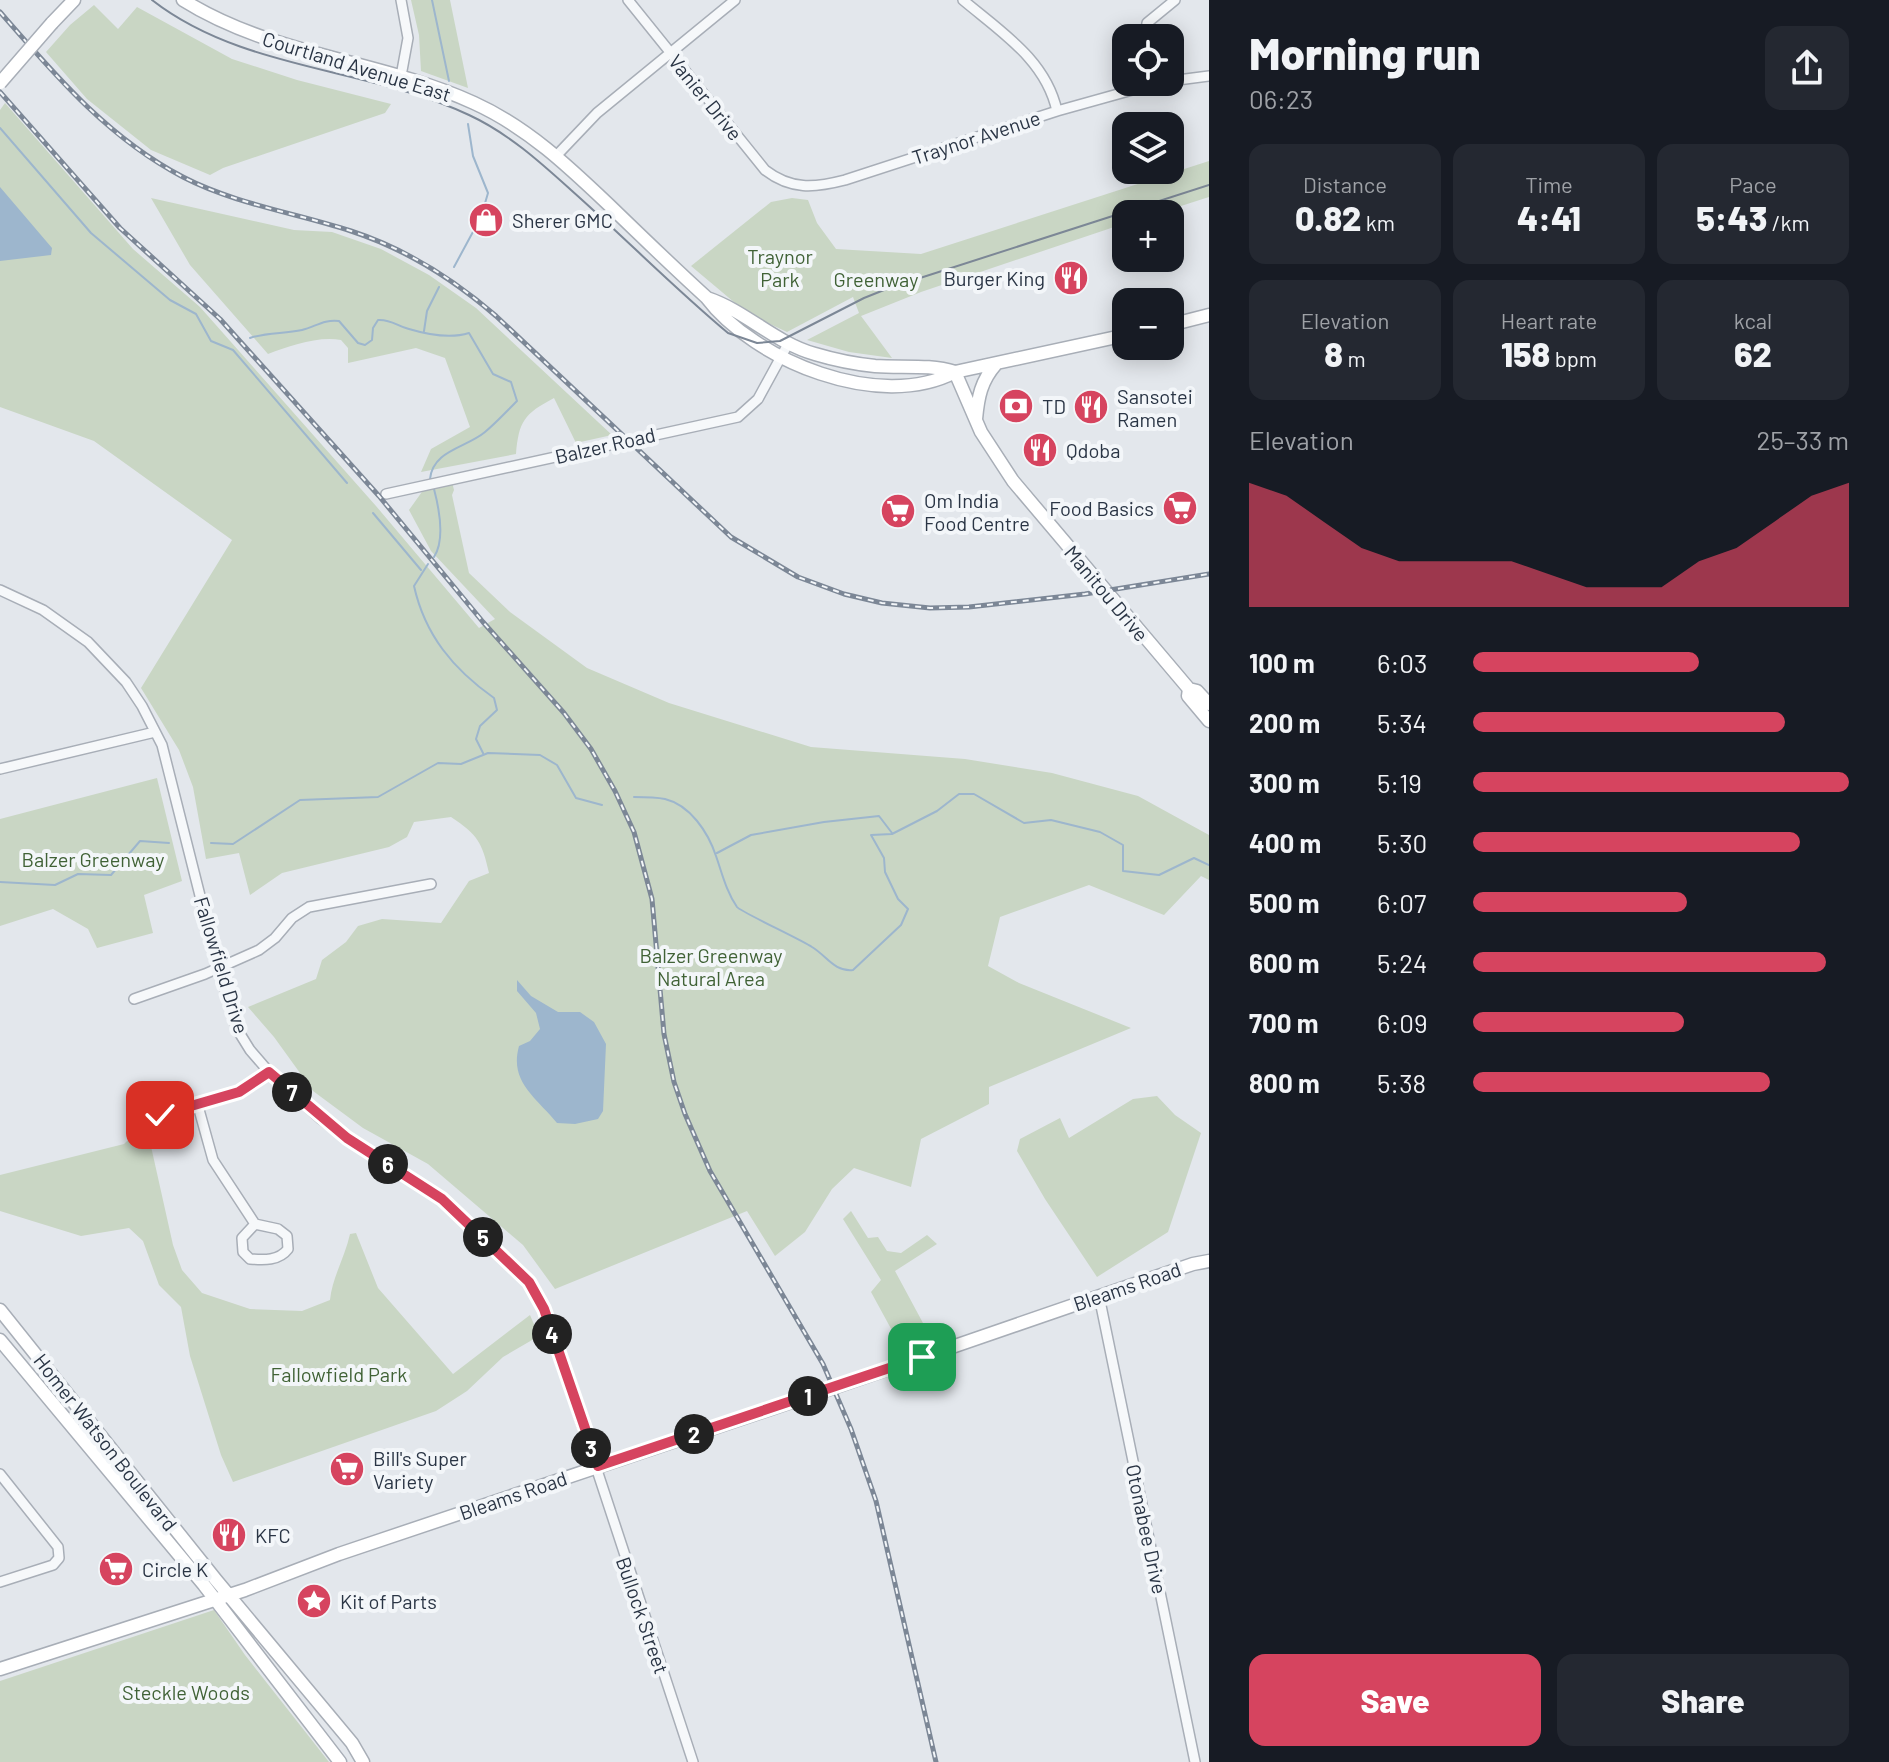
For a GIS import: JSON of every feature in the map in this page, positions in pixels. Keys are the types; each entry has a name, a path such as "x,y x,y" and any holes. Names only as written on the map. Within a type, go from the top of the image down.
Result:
{"main road":[{"path":"0,83 74,0"},
{"name":"Courtland Avenue East","path":"183,0 250,34 401,76 443,90 497,114 557,155 706,297 715,310 782,359 846,381 881,385 938,381 955,372"},
{"name":"Courtland Avenue East","path":"706,297 722,303 788,344 842,361 874,366 938,367 955,372"},
{"path":"1184,321 1209,315"},
{"path":"955,372 1112,338"},
{"path":"976,422 979,392 996,364"},
{"name":"Manitou Drive","path":"955,372 993,453 1023,493 1189,689 1197,691 1209,704"},
{"name":"Manitou Drive","path":"1189,689 1188,696 1209,721"},
{"name":"Bleams Road","path":"0,1669 229,1595 339,1554 1209,1261"},
{"name":"Homer Watson Boulevard","path":"0,1310 352,1743 363,1762"},
{"name":"Homer Watson Boulevard","path":"0,1340 214,1599 340,1762"}],"street":[{"path":"401,0 408,38 401,76"},
{"name":"Vanier Drive","path":"628,0 765,170 778,180 792,185"},
{"path":"557,155 597,113 735,0"},
{"path":"963,0 1035,63 1053,91 1057,111"},
{"path":"1147,24 1175,0"},
{"path":"1184,79 1209,76"},
{"name":"Traynor Avenue","path":"792,185 822,186 1112,93"},
{"name":"Balzer Road","path":"386,494 738,417 758,399 788,344"},
{"name":"Fallowfield Drive","path":"0,590 43,610 88,642 126,682 155,732 173,785 218,967 237,1029 250,1050 269,1072 347,1138 442,1199 529,1282 544,1309 598,1466"},
{"path":"0,769 155,732"},
{"path":"134,999 266,946 292,918 309,907 431,884"},
{"path":"160,1115 239,1092 269,1072"},
{"path":"198,1106 213,1160 255,1224 278,1229 287,1236 288,1249 284,1255 265,1260 250,1259 243,1252 242,1238 255,1224"},
{"name":"Otonabee Drive","path":"1099,1296 1195,1762"},
{"name":"Bullock Street","path":"598,1466 623,1554 693,1762"},
{"path":"0,1474 59,1552 53,1565 0,1582"}],"green space":[{"path":"411,0 450,0 468,88 421,71 419,35"},
{"path":"94,5 118,29 137,7 232,59 297,80 391,104 385,113 210,175 151,150 87,99 46,52 70,25"},
{"name":"Balzer Greenway Natural Area","path":"5,103 133,249 200,307 479,628 495,619 431,551 409,510 424,489 452,482 469,573 510,612 587,668 669,703 811,747 965,759 1052,773 1138,796 1209,835 1209,880 1201,876 1164,915 1089,885 1000,917 988,966 1019,983 1131,1028 989,1087 989,1104 921,1139 911,1187 854,1168 832,1189 805,1232 775,1256 747,1211 555,1289 523,1245 428,1164 363,1128 313,1091 248,1007 316,979 322,960 346,942 358,926 382,919 441,923 469,881 489,873 484,854 473,834 451,817 414,822 407,837 389,847 282,873 250,895 239,853 206,859 193,787 179,750 141,688 232,540 94,441 0,407 0,110"},
{"path":"1209,161 1209,197 1184,205 1184,200 1112,200 1112,228 921,292 861,316 892,358 849,352 807,340 859,313 853,297 787,332 747,313 691,266 771,202 792,198 808,200 817,223 836,249 921,254 1138,184 1184,184 1184,169"},
{"path":"151,198 294,230 332,232 381,249 429,275 476,308 612,435 576,443 554,398 525,420 516,454 421,472 431,449 470,427 445,358 416,348 348,363 348,348 341,340 332,339 304,342 268,354 190,265"},
{"name":"Balzer Greenway","path":"157,778 182,881 144,895 153,933 97,948 88,929 53,909 0,926 0,819"},
{"path":"1157,1096 1175,1115 1201,1133 1168,1232 1097,1277 1017,1151 1020,1139 1060,1118 1069,1138 1133,1099"},
{"name":"Fallowfield Park","path":"135,1105 142,1106 173,1245 182,1270 202,1293 250,1309 302,1311 330,1300 350,1234 356,1233 378,1288 453,1374 530,1315 539,1336 503,1357 467,1391 436,1411 233,1482 221,1455 190,1356 181,1307 159,1285 143,1241 129,1228 81,1236 0,1211 0,1175 124,1144 135,1133"},
{"path":"851,1211 868,1238 878,1237 887,1251 901,1253 927,1235 937,1244 895,1271 930,1336 901,1347 871,1292 881,1280 843,1219"},
{"name":"Steckle Woods","path":"214,1610 245,1655 329,1762 0,1762 0,1681"}],"water":[{"path":"0,187 52,248 51,255 0,261"},
{"path":"517,980 531,996 558,1012 580,1012 594,1022 606,1044 603,1111 598,1119 575,1124 557,1123 526,1088 518,1070 519,1046 530,1041 540,1029 536,1013 517,991"}],"waterway":[{"path":"432,0 449,81"},
{"path":"454,267 481,217 488,193 473,156 468,124"},
{"path":"0,128 91,233 170,300 196,314 211,341 233,350 347,483"},
{"path":"424,331 427,311 439,287"},
{"path":"250,338 302,330 334,321 339,321 358,343 365,345 372,340 373,328 378,320 432,334 454,336 469,333 493,374 511,382 517,401 485,432 437,462 430,479"},
{"path":"434,489 440,533 434,557"},
{"path":"373,513 421,570"},
{"path":"428,564 414,586 425,620 454,663 494,698 497,710 480,726 476,739 483,753"},
{"path":"211,843 233,844 300,800 378,797 438,763 461,764 488,753 540,755 557,765 576,798 602,805"},
{"path":"634,797 665,799 690,813 708,838 737,907 805,943 846,970 853,970 901,925 908,909 898,899 885,872 884,858 871,835 892,834 937,811 959,794 974,794 1024,823 1051,820 1100,832 1123,845 1123,871 1159,875 1194,858 1209,865"},
{"path":"717,853 751,835 824,822 879,816 892,833"},
{"path":"0,882 55,885 78,874 111,875 140,841 169,843"}],"tram line":[{"path":"152,0 188,23 226,41 266,55 430,99 483,122 547,169 728,333 757,343 780,341 889,288 1209,185"}],"railway":[{"path":"0,12 84,104 130,144 156,161 183,177 223,194 371,238 428,266 463,289 496,316 731,537 798,577 844,594 882,603 930,608 969,607 1085,594 1209,574"},
{"path":"0,92 120,228 220,319 379,496 483,622 564,713 591,749 615,791 634,832 652,899 664,1034 674,1082 710,1171 823,1364 851,1429 876,1501 936,1762"}],"place":[{"name":"Sherer GMC","path":"486,220"},
{"name":"Burger King","path":"1071,278"},
{"name":"TD","path":"1016,406"},
{"name":"Sansotei Ramen","path":"1091,407"},
{"name":"Qdoba","path":"1040,450"},
{"name":"Food Basics","path":"1180,508"},
{"name":"Om India Food Centre","path":"898,511"},
{"name":"Bill's Super Variety","path":"347,1469"},
{"name":"KFC","path":"229,1535"},
{"name":"Circle K","path":"116,1569"},
{"name":"Kit of Parts","path":"314,1601"}],"route":[{"path":"160,1115 239,1092 269,1072 321,1119 442,1199 529,1282 544,1309 598,1466 922,1357"}],"park label":[{"name":"Traynor Park","path":"780,268"},
{"name":"Greenway","path":"876,279"}]}
